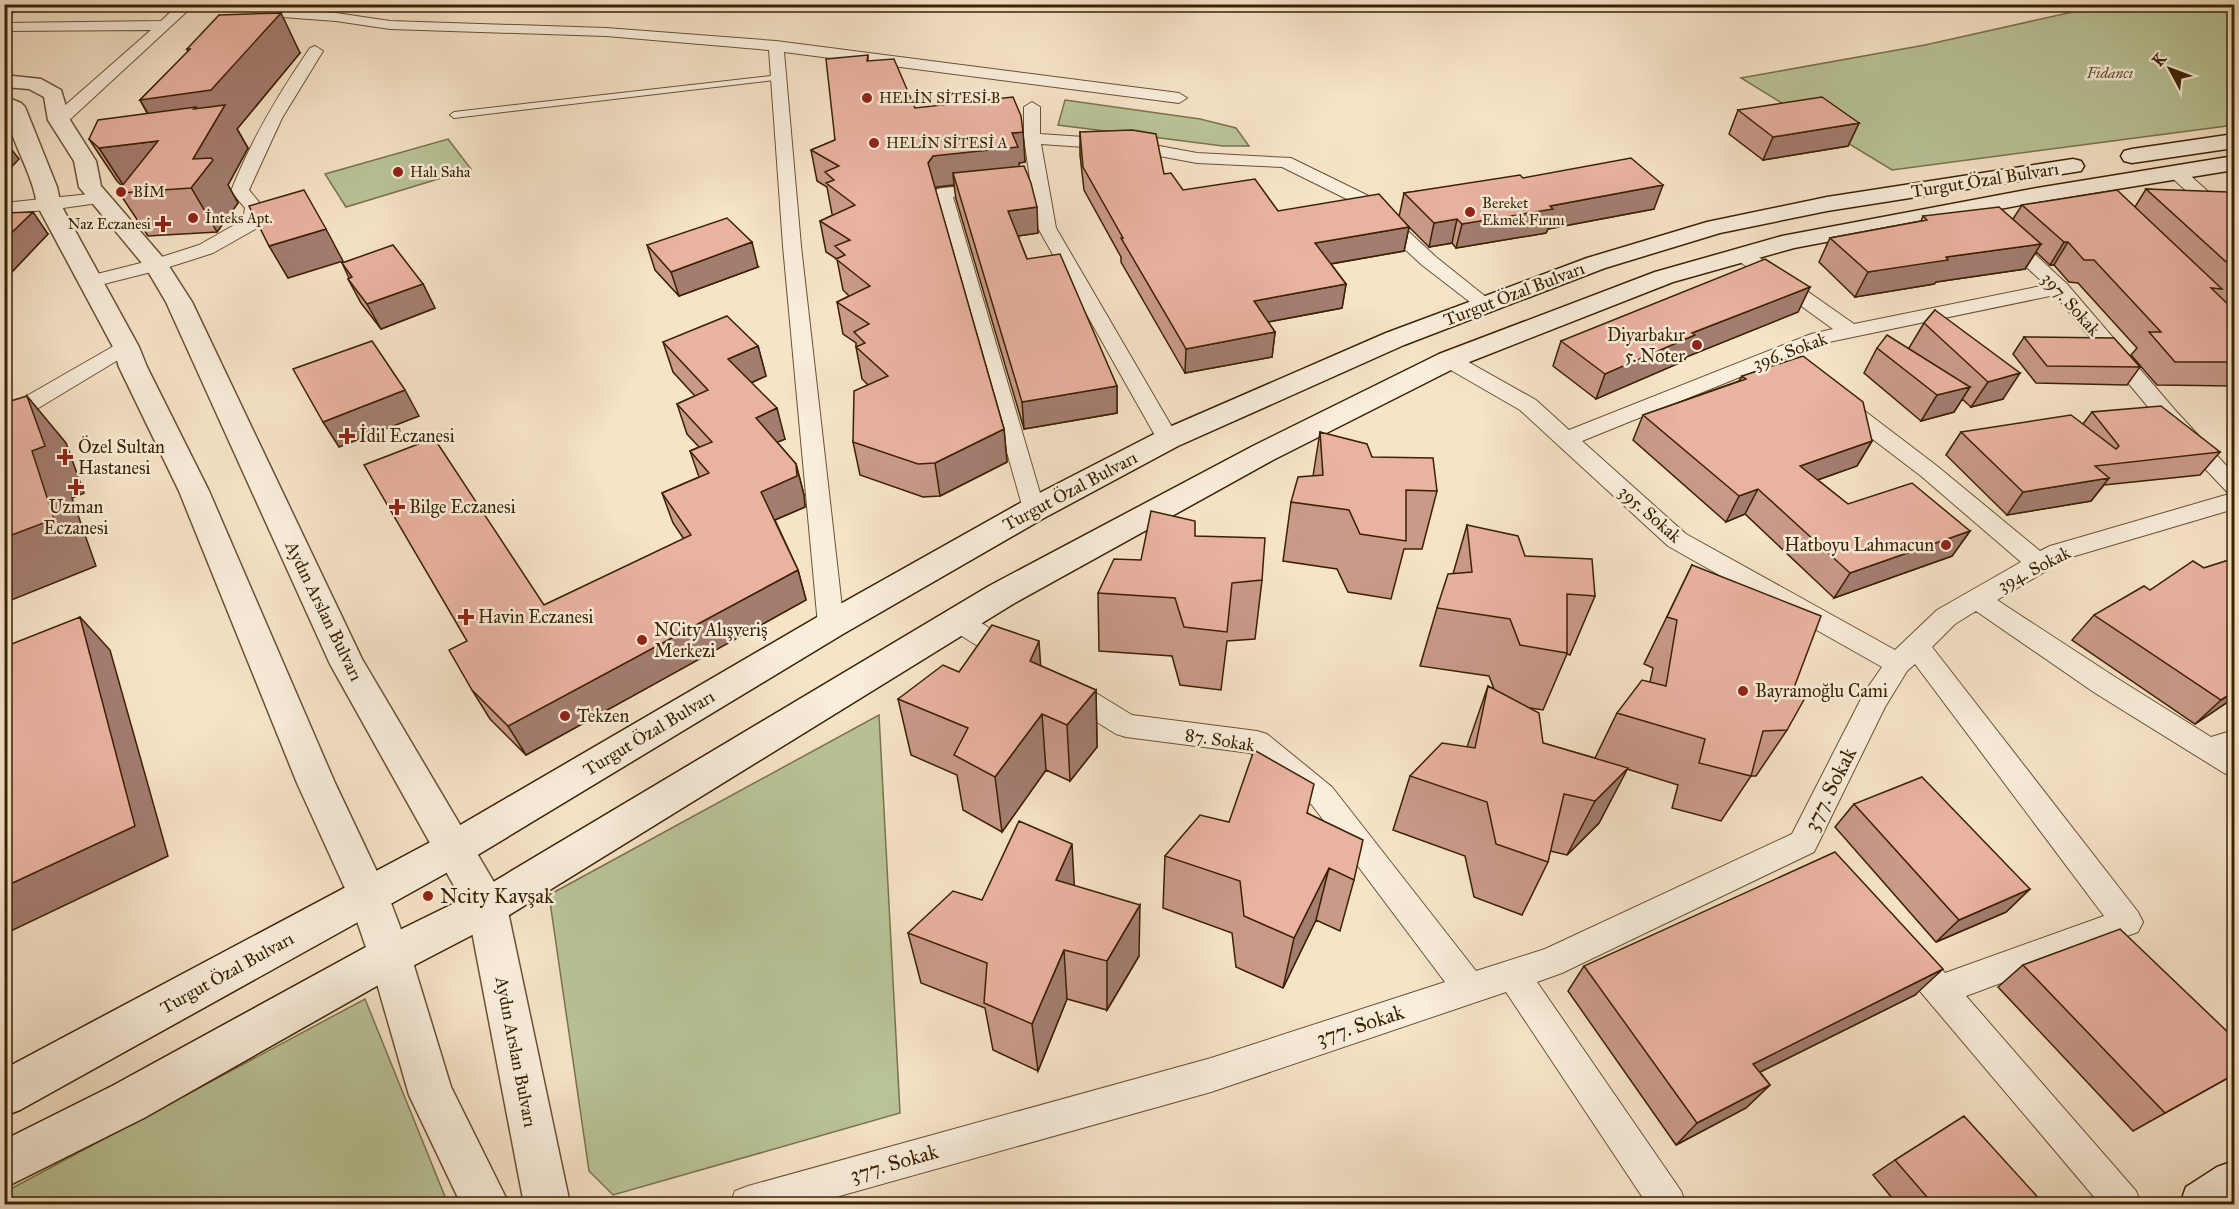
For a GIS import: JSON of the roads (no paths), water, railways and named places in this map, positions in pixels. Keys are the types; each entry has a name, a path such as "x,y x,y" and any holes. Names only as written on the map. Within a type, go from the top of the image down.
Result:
{"main road":[{"name":"Aydın Arslan Bulvarı","path":"4,81 34,83 54,94 59,120 95,159 90,187 156,266 179,302 347,664 452,850 487,907 548,1204"},
{"path":"4,102 14,107 47,196 126,347 133,367 194,491 316,783 368,896 390,956 431,1095 486,1204"},
{"name":"Turgut Özal Bulvarı","path":"4,1094 452,850 831,625 1033,510 1168,439 1395,339 1596,263 1714,227 1827,204 2235,141"},
{"name":"Turgut Özal Bulvarı","path":"390,956 487,907 1001,595 1263,453 1449,360 1664,277 1791,241 1973,207 2097,195 2176,172 2235,163"},
{"path":"4,1165 128,1102 390,956"},
{"path":"2202,1204 2235,1184"}],"street":[{"path":"4,13 15,4"},
{"path":"59,120 188,4"},
{"path":"260,13 327,17 390,25 606,32 776,46 1179,98"},
{"path":"4,27 162,25"},
{"path":"776,46 792,246 831,625"},
{"path":"92,281 156,266 207,249 252,223 254,207 240,190 262,135 315,51"},
{"path":"1032,108 1032,138 1047,228 1168,439"},
{"path":"239,138 262,135"},
{"path":"1032,138 1127,146 1197,158 1285,162 1378,208 1403,237 1429,261 1486,305"},
{"path":"2176,172 2235,224"},
{"path":"1033,510 943,193 1039,183"},
{"path":"4,207 47,196 99,198"},
{"name":"397. Sokak","path":"1973,207 2060,288 2167,415 2235,488"},
{"path":"1743,255 1850,331"},
{"name":"396. Sokak","path":"1566,439 1786,362 1818,338 2060,288"},
{"path":"4,419 126,347"},
{"name":"395. Sokak","path":"1449,360 1528,405 1677,540 1907,655"},
{"path":"1822,389 1929,471 2039,564"},
{"name":"394. Sokak","path":"1874,701 1907,655 1946,617 2059,552 2235,501"},
{"path":"1977,599 2105,685 2222,745 2235,765"},
{"name":"87. Sokak","path":"958,621 1126,726 1257,742 1322,796 1470,989"},
{"path":"1907,655 2127,922 1940,990"},
{"name":"377. Sokak","path":"748,1204 1211,1075 1551,962 1803,843 1874,701"},
{"path":"1803,843 1827,869"},
{"path":"1908,955 2123,1204"},
{"path":"1513,974 1668,1204"}],"lane":[{"path":"454,115 778,77"}],"place":[{"name":"HELİN SİTESİ B","path":"867,98"},
{"name":"HELİN SİTESİ A","path":"874,143"},
{"name":"Halı Saha","path":"398,172"},
{"name":"BİM","path":"121,192"},
{"name":"Bereket Ekmek Fırını","path":"1470,212"},
{"name":"İnteks Apt.","path":"193,218"},
{"name":"Naz Eczanesi","path":"163,224"},
{"name":"Diyarbakır 5. Noter","path":"1697,345"},
{"name":"İdil Eczanesi","path":"347,436"},
{"name":"Özel Sultan Hastanesi","path":"65,457"},
{"name":"Uzman Eczanesi","path":"76,487"},
{"name":"Bilge Eczanesi","path":"397,507"},
{"name":"Hatboyu Lahmacun","path":"1946,545"},
{"name":"Havin Eczanesi","path":"466,617"},
{"name":"NCity Alışveriş Merkezi","path":"642,640"},
{"name":"Bayramoğlu Cami","path":"1743,691"},
{"name":"Tekzen","path":"565,716"},
{"name":"Ncity Kavşak","path":"428,896"}],"park label":[{"name":"Fidancı","path":"2110,73"}]}
